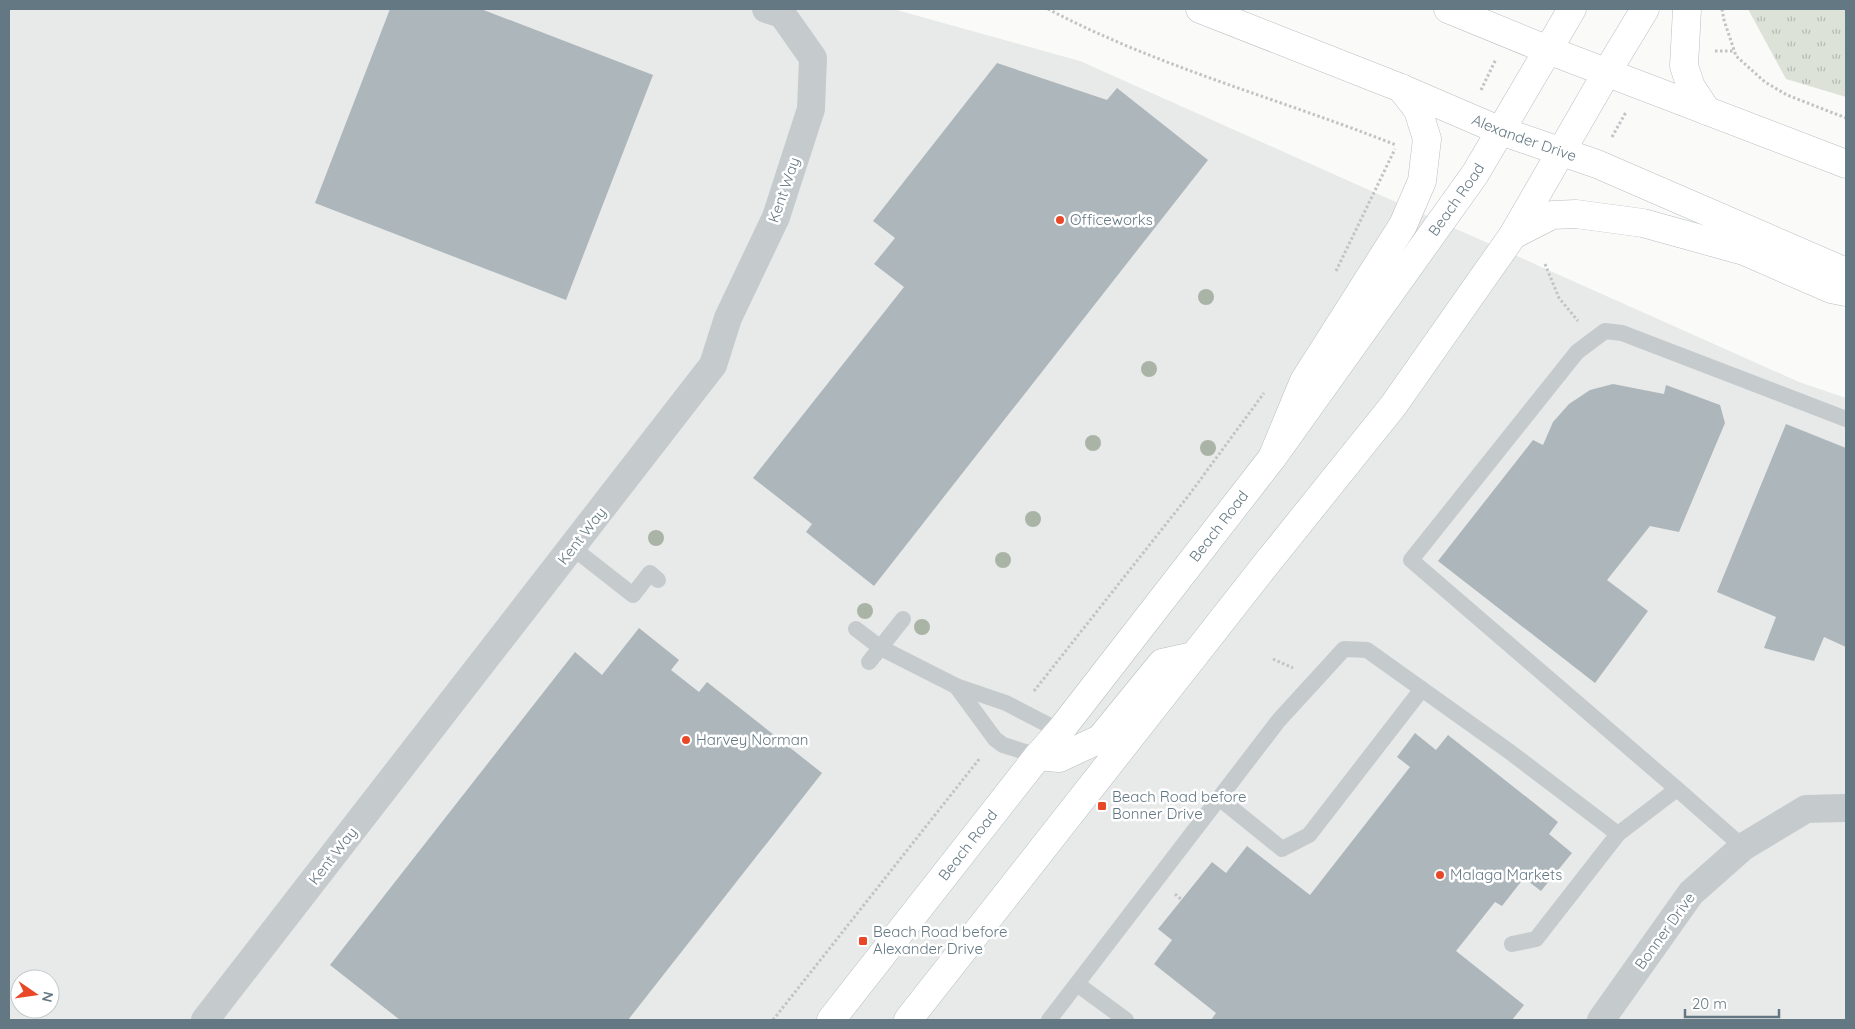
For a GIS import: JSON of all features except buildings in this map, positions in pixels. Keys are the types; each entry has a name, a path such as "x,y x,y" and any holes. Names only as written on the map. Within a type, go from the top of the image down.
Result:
{"main road":[{"name":"Alexander Drive","path":"1200,9 1401,88 1500,131 1560,153 1597,164 1846,272"},
{"path":"1448,9 1548,50 1846,164"},
{"name":"Beach Road","path":"831,1020 1272,458 1475,174 1572,9"},
{"path":"908,1020 1194,656 1394,406 1512,235 1645,9"},
{"path":"1687,9 1684,66 1690,87 1707,111"},
{"path":"1272,458 1304,381 1403,225 1422,182 1427,139 1418,110 1401,88"},
{"path":"1512,235 1552,215 1576,214 1643,223 1744,251 1830,289 1846,292"},
{"path":"1038,756 1059,758 1100,739 1162,663 1194,656"}],"street":[{"name":"Kent Way","path":"205,1020 713,366 728,318 776,217 811,109 813,58 782,14 766,9"},
{"name":"Bonner Drive","path":"1601,1020 1691,893 1743,847 1806,809 1846,808"}],"lane":[{"path":"1743,847 1411,560 1577,352 1605,331 1622,332 1846,419"},
{"path":"573,548 633,595 650,573 658,580"},
{"path":"869,662 903,619"},
{"path":"856,629 881,648 956,686 1006,702 1060,730"},
{"path":"1049,1020 1279,720 1344,649 1367,650 1510,752 1618,834"},
{"path":"956,686 999,742 1038,756"},
{"path":"1219,798 1282,849 1309,835 1422,688"},
{"path":"1512,944 1536,939 1618,834 1677,789"},
{"path":"1077,984 1126,1020"}],"path":[{"path":"1048,9 1085,28 1149,54 1396,146 1427,139"},
{"path":"1722,9 1736,56 1759,77 1787,95 1846,118"},
{"path":"1468,117 1508,34"},
{"path":"1335,272 1396,146"},
{"path":"1545,264 1559,298 1593,341"},
{"path":"1019,710 1189,495 1267,390"},
{"path":"1273,659 1284,664"},
{"path":"773,1020 999,742"}],"shaded area":[{"path":"9,9 893,9 1080,61 1799,382 1846,398 1846,1020 9,1020"}],"green space":[{"path":"1748,9 1846,9 1846,97 1786,79"}],"place":[{"name":"Officeworks","path":"1060,220"},
{"name":"Harvey Norman","path":"686,740"},
{"name":"Beach Road before Bonner Drive","path":"1102,806"},
{"name":"Malaga Markets","path":"1440,875"},
{"name":"Beach Road before Alexander Drive","path":"863,941"}]}
